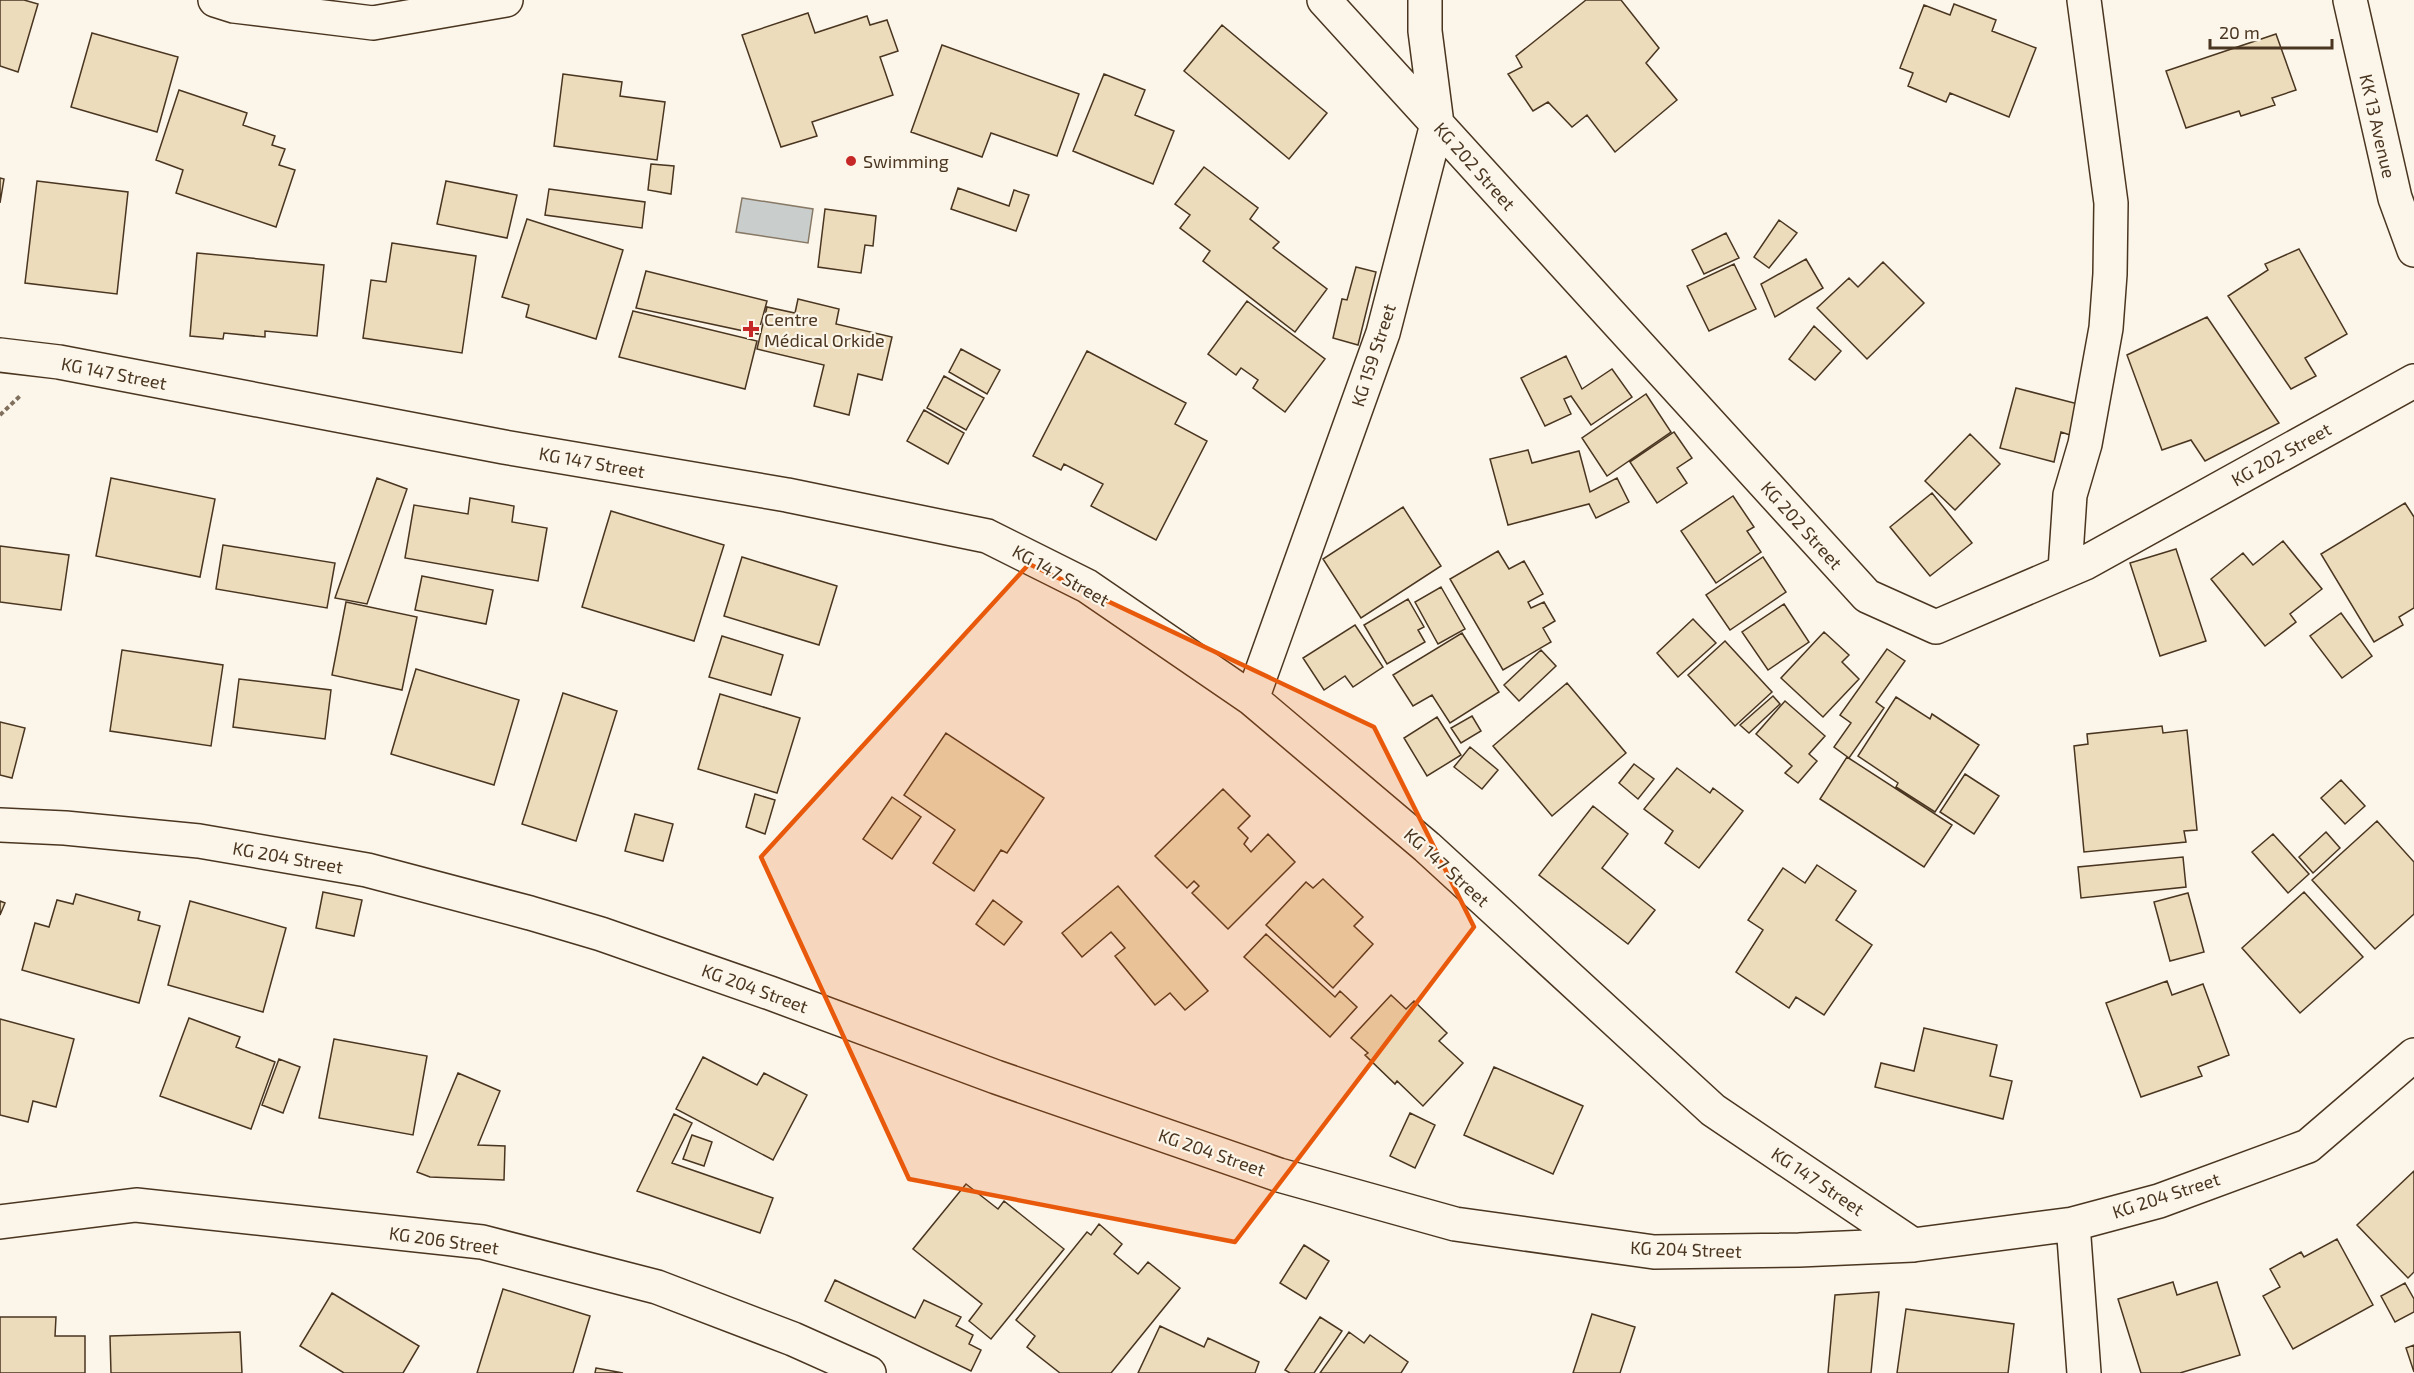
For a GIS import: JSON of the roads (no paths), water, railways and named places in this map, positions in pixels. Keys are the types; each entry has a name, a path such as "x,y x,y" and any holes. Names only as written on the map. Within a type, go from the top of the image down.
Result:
{"street":[{"path":"215,0 234,6 373,23 506,0"},
{"name":"KG 202 Street","path":"1324,0 1867,596 1936,627 2085,563 2414,381"},
{"name":"KG 159 Street","path":"1252,699 1383,333 1437,124 1425,31 1425,0"},
{"path":"2065,570 2070,495 2088,432 2106,328 2110,274 2111,203 2084,0"},
{"name":"KK 13 Avenue","path":"2350,0 2395,198 2414,250"},
{"name":"KG 147 Street","path":"0,355 59,362 504,447 787,495 987,536 1088,586 1252,699 1426,847 1713,1110 1913,1245"},
{"name":"KG 204 Street","path":"0,825 65,828 210,843 367,870 601,934 770,993 996,1077 1279,1175 1455,1224 1654,1252 1799,1250 1913,1245 2073,1224 2159,1201 2307,1146 2414,1055"},
{"name":"KG 206 Street","path":"0,1222 136,1205 482,1242 657,1287 793,1339 869,1373"},
{"path":"2073,1224 2084,1373"}],"place":[{"name":"Swimming","path":"851,161"},
{"name":"Centre Médical Orkide","path":"751,329"}]}
